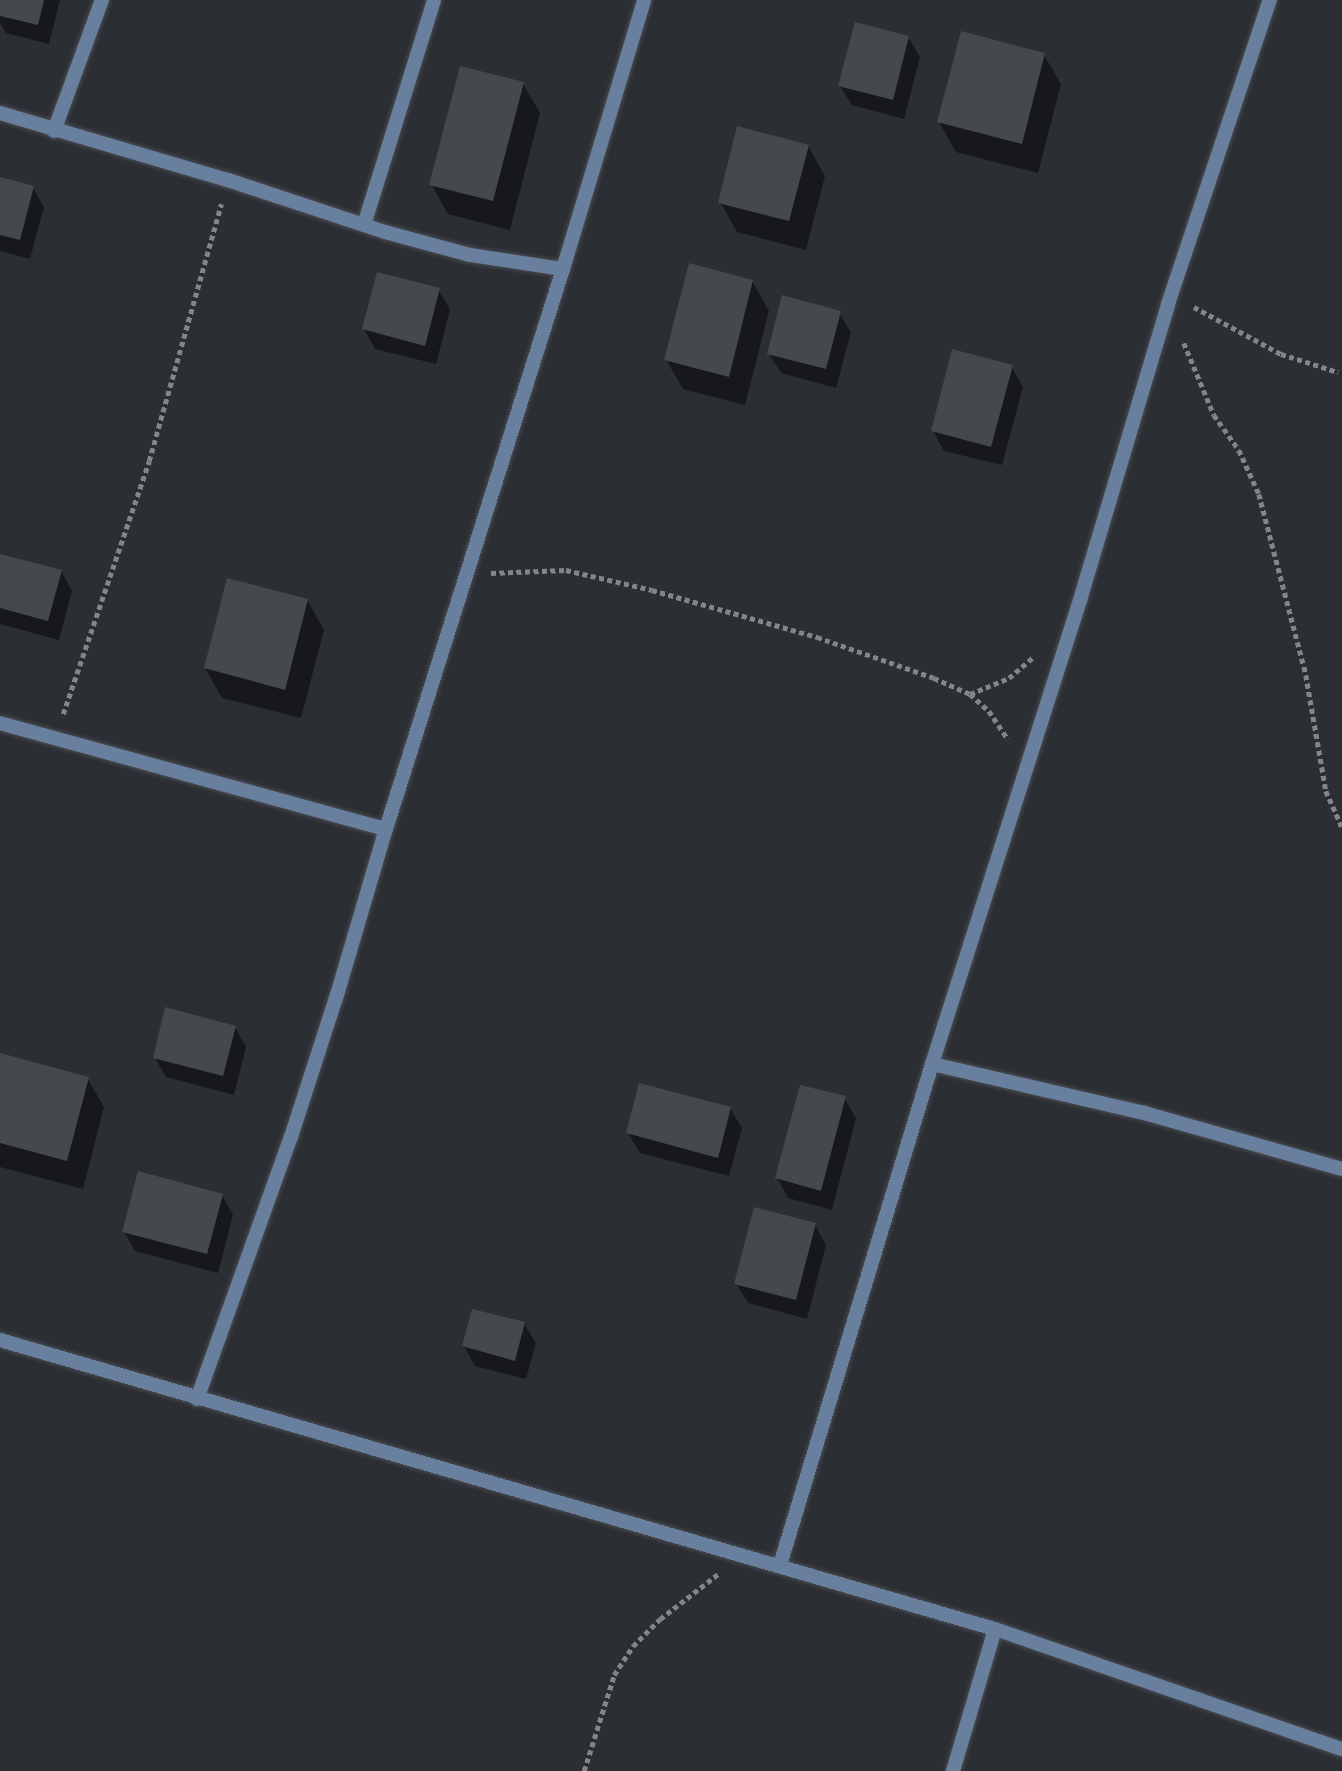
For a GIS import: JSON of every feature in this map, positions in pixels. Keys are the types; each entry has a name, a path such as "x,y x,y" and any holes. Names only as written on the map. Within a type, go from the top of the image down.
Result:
{"street":[{"path":"54,131 102,0"},
{"path":"364,225 434,0"},
{"path":"197,1399 291,1137 337,995 386,829 563,269 643,0"},
{"path":"780,1565 932,1064 1080,600 1170,299 1270,0"},
{"path":"0,113 470,255 563,269"},
{"path":"0,723 386,829"},
{"path":"932,1064 1144,1113 1342,1169"},
{"path":"0,1340 995,1629 1342,1749"},
{"path":"953,1771 995,1629"}],"path":[{"path":"54,739 149,461 228,180"},
{"path":"1170,299 1282,354 1338,372"},
{"path":"1170,299 1214,415 1239,450 1259,494 1306,676 1326,791 1342,827"},
{"path":"466,575 525,569 566,570 628,584 817,636 934,678 970,694 989,711 1005,733 1025,773"},
{"path":"970,694 1009,678 1039,650"},
{"path":"584,1771 614,1675 633,1646 660,1619 744,1555"}],"building":[{"path":"0,0 44,0 38,25 0,16"},
{"path":"855,22 909,36 893,100 838,86"},
{"path":"961,31 1045,53 1022,144 937,122"},
{"path":"460,66 524,82 493,201 429,185"},
{"path":"737,126 809,145 789,221 718,203"},
{"path":"0,177 34,186 20,240 0,235"},
{"path":"689,263 753,280 729,377 664,360"},
{"path":"377,272 440,288 425,346 362,329"},
{"path":"782,295 841,311 826,369 767,354"},
{"path":"952,349 1013,365 991,447 931,431"},
{"path":"0,554 62,570 48,621 0,608"},
{"path":"227,578 308,599 285,690 204,668"},
{"path":"165,1007 236,1026 223,1076 153,1058"},
{"path":"0,1053 89,1077 67,1161 0,1143"},
{"path":"639,1083 731,1107 718,1158 626,1133"},
{"path":"800,1085 846,1096 821,1191 775,1178"},
{"path":"138,1171 223,1194 207,1254 122,1232"},
{"path":"754,1207 816,1223 796,1300 734,1284"},
{"path":"472,1309 525,1322 515,1361 462,1346"}]}
